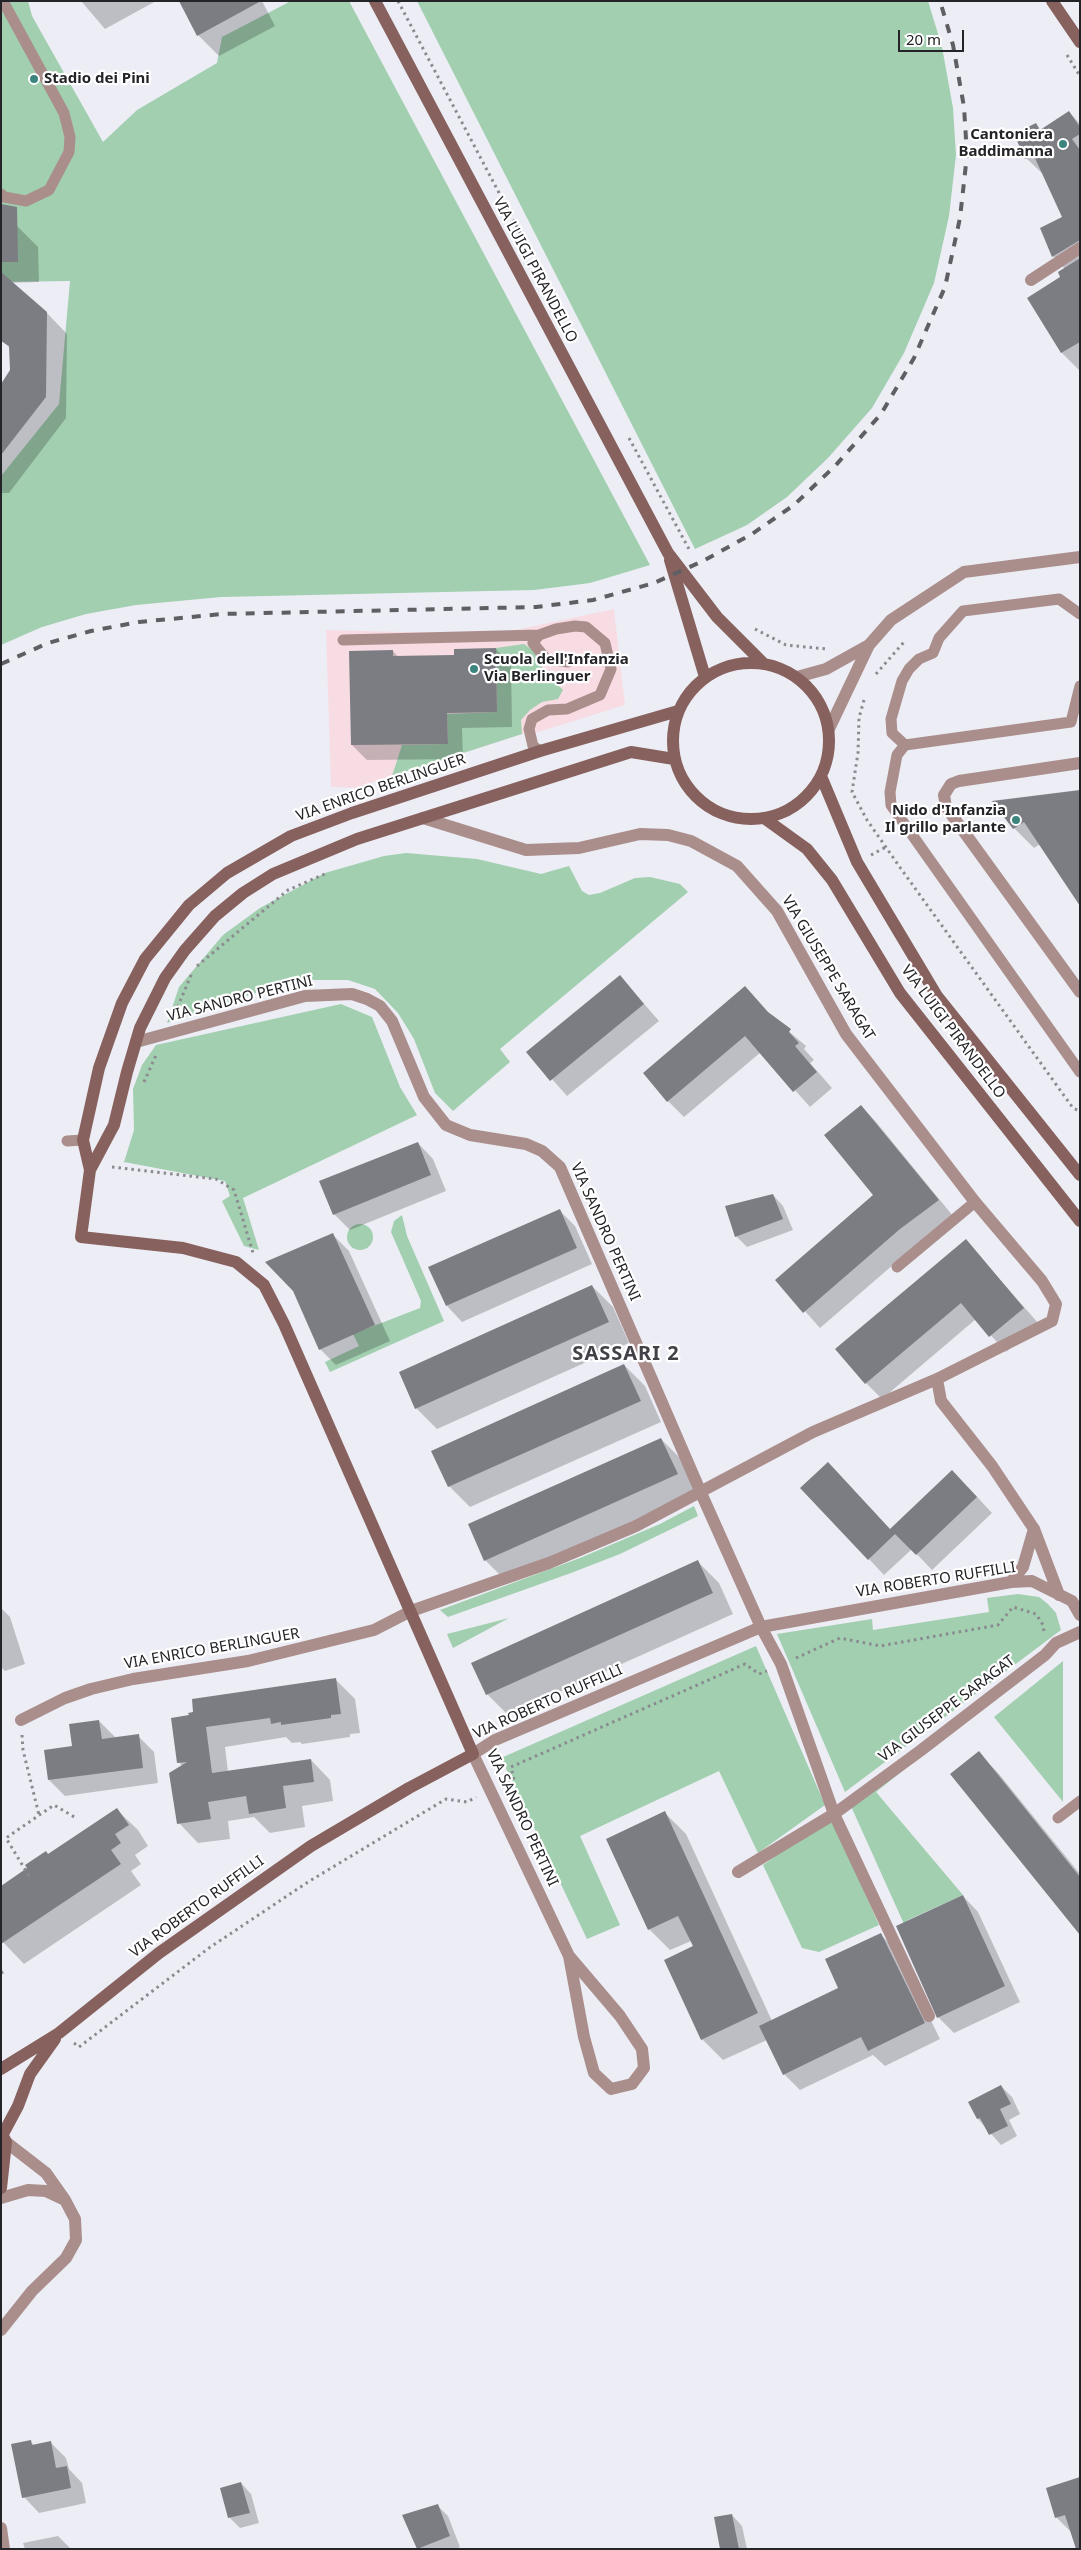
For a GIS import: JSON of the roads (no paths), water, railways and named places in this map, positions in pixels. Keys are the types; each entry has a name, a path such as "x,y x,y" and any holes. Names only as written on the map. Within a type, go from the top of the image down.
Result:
{"street":[{"name":"VIA LUIGI PIRANDELLO","path":"375,1 668,553 717,617 763,663"},
{"path":"1052,1 1075,27 1080,42"},
{"path":"1031,280 1080,248"},
{"name":"VIA LUIGI PIRANDELLO","path":"668,553 705,677"},
{"path":"829,729 870,645 891,620 964,572 1080,557"},
{"path":"797,677 841,663 870,645"},
{"path":"763,663 781,668 797,677 816,697 823,709 829,729 829,753 821,776 814,788 798,803 778,814 764,818 741,818 718,812 705,803 683,781 674,759 674,727 678,711 689,692 705,677 723,667 736,664 763,663"},
{"name":"VIA ENRICO BERLINGUER","path":"90,1170 83,1140 99,1068 122,1003 145,959 189,906 227,873 300,833 352,813 540,751 678,711"},
{"name":"VIA ENRICO BERLINGUER","path":"81,1237 90,1170 114,1125 140,1028 166,978 185,950 215,916 236,899 273,874 356,840 423,818 631,752 674,759"},
{"path":"1080,763 959,780 951,784 944,795 946,807 1080,992"},
{"name":"VIA LUIGI PIRANDELLO","path":"821,776 857,862 937,996 1080,1175"},
{"name":"VIA GIUSEPPE SARAGAT","path":"423,818 526,850 579,848 640,834 668,835 691,841 738,866 777,911 846,1034 975,1202 1042,1281 1056,1304 1052,1321 937,1379"},
{"name":"VIA LUIGI PIRANDELLO","path":"764,818 807,849 832,880 900,993 1080,1221"},
{"name":"VIA SANDRO PERTINI","path":"136,1042 305,996 352,994 380,1006 392,1021 400,1036 424,1097 446,1125 470,1135 526,1144 542,1151 560,1167 761,1627"},
{"name":"VIA SANDRO PERTINI","path":"81,1237 183,1248 236,1262 264,1285 284,1324 473,1754 569,1956 620,2016 642,2049 644,2068 632,2084 610,2089 594,2072 584,2037 569,1956"},
{"path":"411,1611 549,1563 636,1526 813,1432 937,1379 941,1401 992,1466 1034,1529 1059,1595"},
{"path":"1011,1582 1023,1567 1034,1529"},
{"name":"VIA ROBERTO RUFFILLI","path":"1,2068 60,2033 158,1953 311,1846 409,1788 473,1754 495,1740 761,1627 1011,1582 1032,1582 1072,1601 1080,1614"},
{"name":"VIA ENRICO BERLINGUER","path":"21,1720 65,1698 91,1688 132,1679 248,1662 303,1649 374,1630 411,1611"},
{"path":"761,1627 781,1664 834,1814 929,2016"},
{"name":"VIA GIUSEPPE SARAGAT","path":"738,1872 834,1814 1022,1673 1045,1655 1056,1642 1080,1632"},
{"name":"VIA ROBERTO RUFFILLI","path":"3,2136 18,2106 30,2074 60,2033"},
{"path":"1,2188 3,2136"},
{"path":"1,2330 32,2292 66,2258 76,2240 75,2219 65,2200 46,2173 3,2136"},
{"path":"1,2198 28,2190 46,2191 65,2200"},
{"path":"1,2528 4,2549"}],"lane":[{"path":"1,194 4,197 26,201 49,190 68,152 70,136 64,113 3,1"},
{"path":"905,745 892,733 891,719 902,681 909,668 919,659 933,653 939,638 963,611 1059,599 1080,614"},
{"path":"343,640 538,635 556,629 586,626 605,643 611,669 600,695 567,709 548,710 532,719 529,729 533,746 540,751"},
{"path":"538,635 533,643 546,658 568,662"},
{"path":"1080,686 1071,722 905,745 897,755 890,779 891,806 1080,1072"},
{"path":"67,1141 83,1140"},
{"path":"897,1267 975,1202"},
{"path":"1058,1818 1080,1801"}],"railway":[{"path":"1,664 48,643 91,631 139,622 222,614 536,607 593,600 654,583 703,561 752,534 794,505 836,465 881,414 914,358 945,287 960,218 967,155 964,107 953,45 940,1"}],"place":[{"name":"Stadio dei Pini","path":"34,79"},
{"name":"Cantoniera Baddimanna","path":"1063,144"},
{"name":"Scuola dell'Infanzia Via Berlinguer","path":"474,669"},
{"name":"Nido d'Infanzia Il grillo parlante","path":"1016,820"}],"district":[{"name":"SASSARI 2","path":"626,1354"}]}
